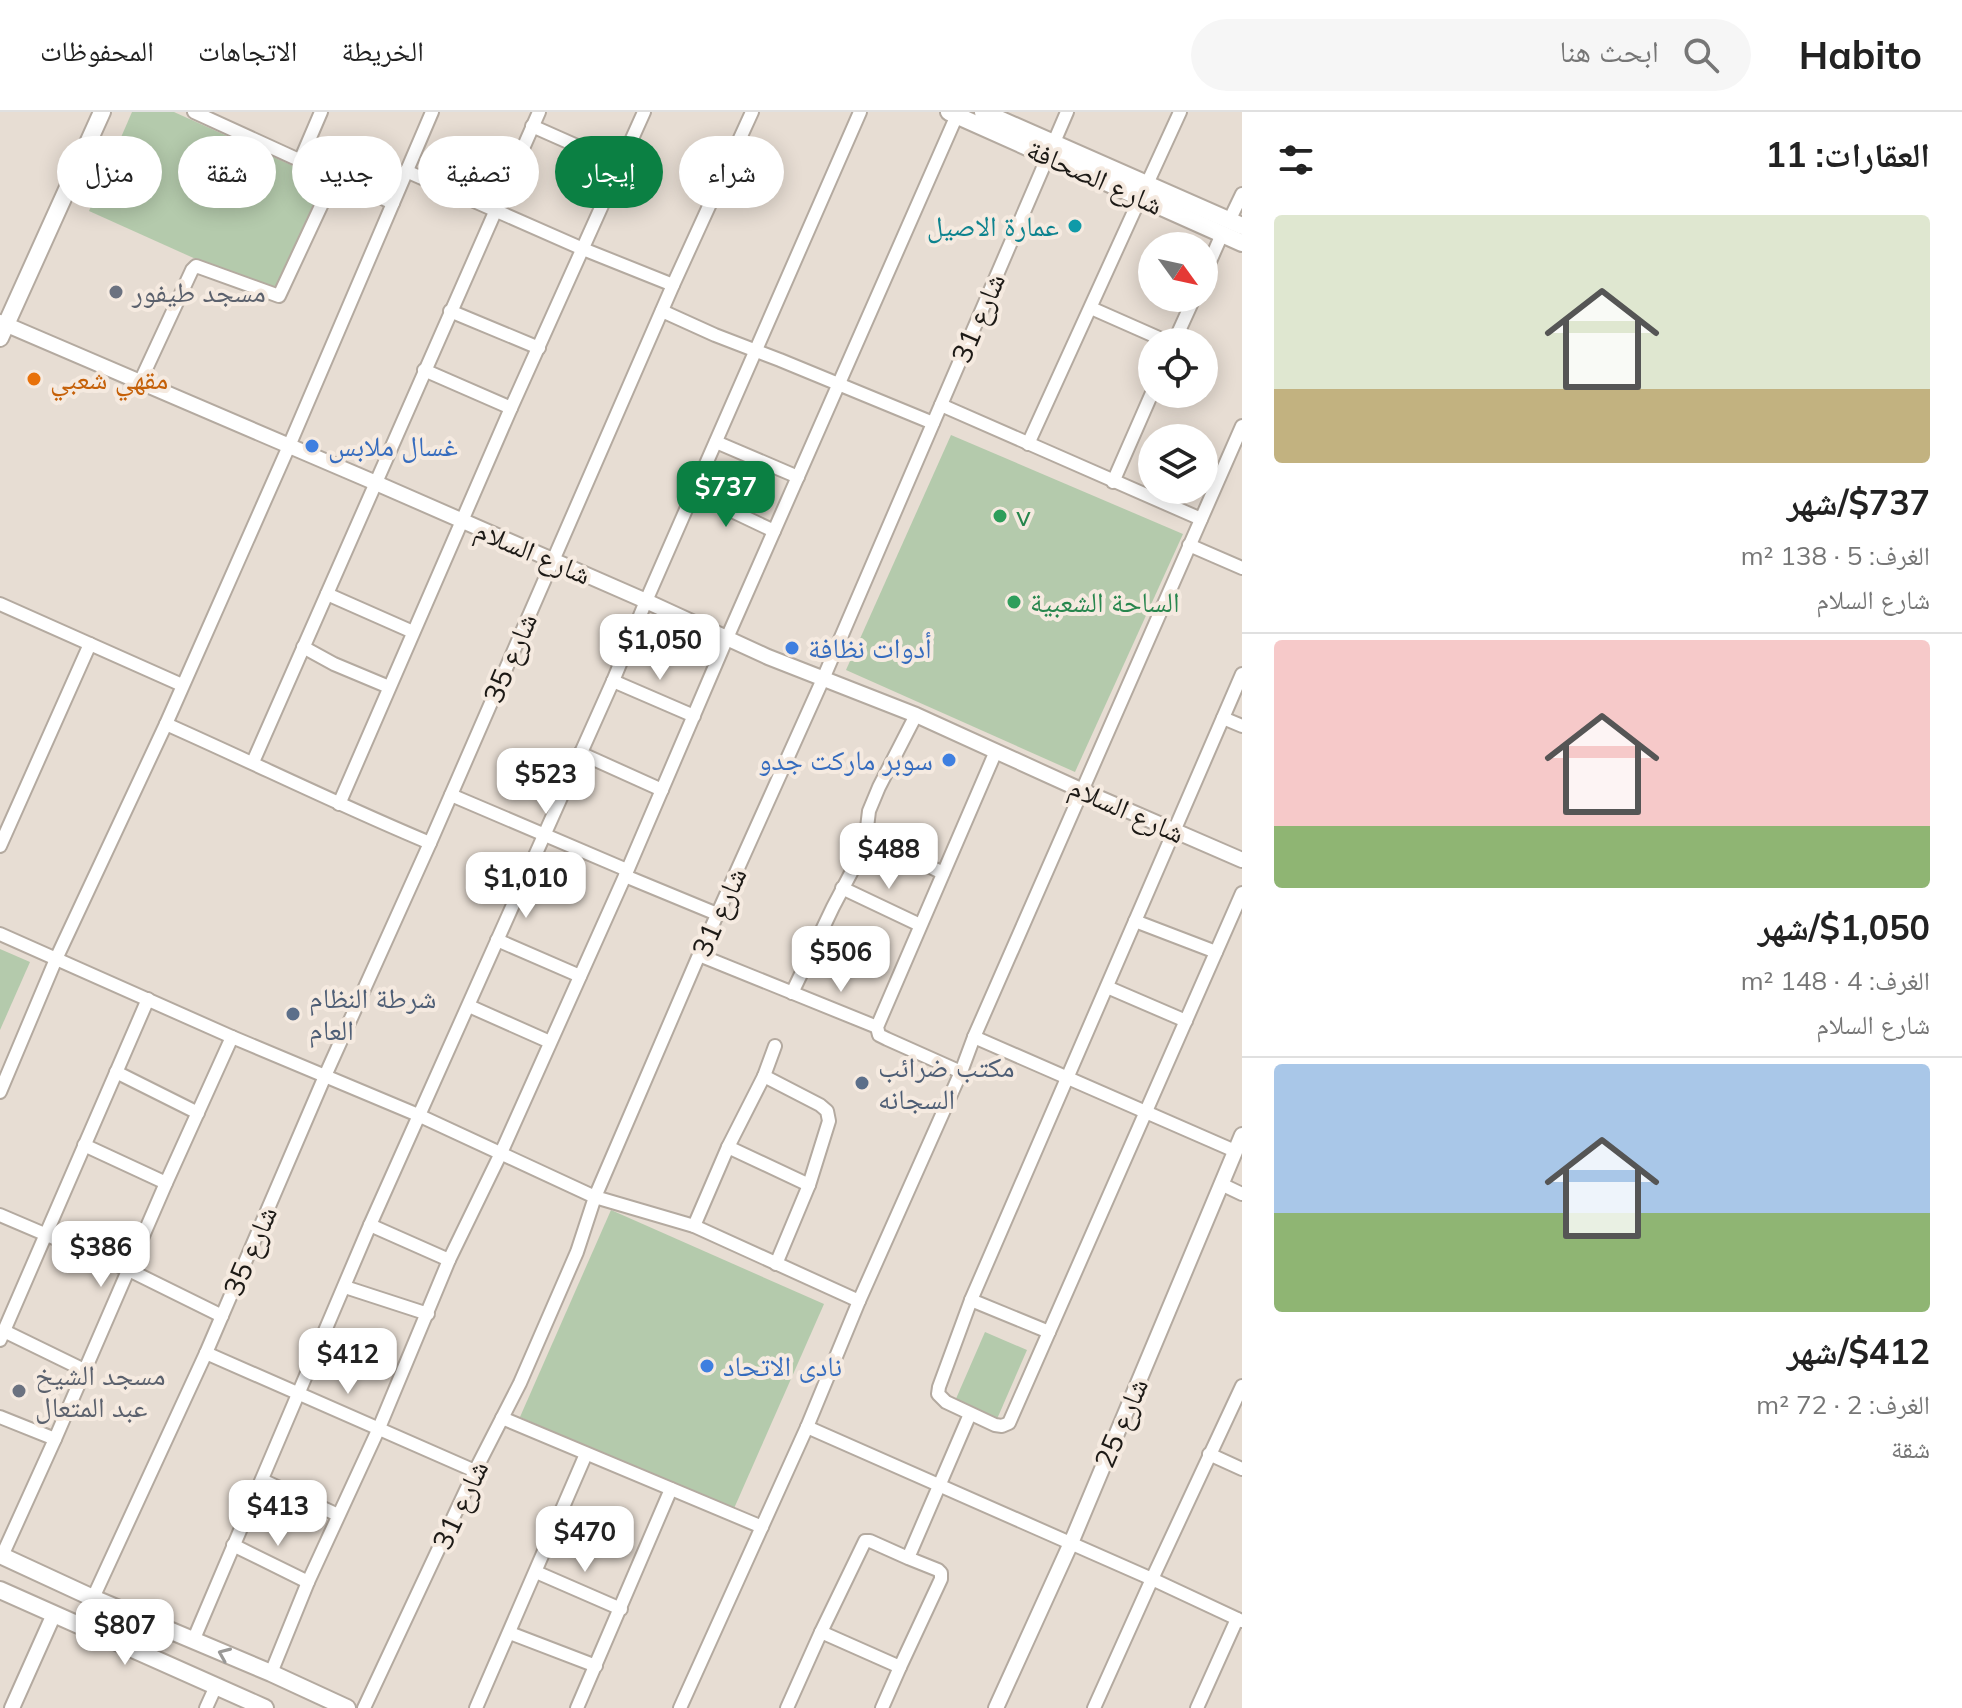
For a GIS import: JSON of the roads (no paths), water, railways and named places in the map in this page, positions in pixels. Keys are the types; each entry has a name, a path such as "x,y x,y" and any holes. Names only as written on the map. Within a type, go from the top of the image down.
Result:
{"main road":[{"path":"2,328 102,112"},
{"name":"شارع الصحافة","path":"983,112 1051,149"},
{"name":"شارع الصحافة","path":"953,114 1051,149 1231,227 1242,243"},
{"path":"1,1555 347,1708"},
{"path":"0,1590 265,1708"}],"street":[{"path":"194,112 219,117 292,157"},
{"path":"311,136 321,112"},
{"path":"402,181 432,112"},
{"path":"527,136 539,112"},
{"path":"633,136 644,112"},
{"name":"شارع 35","path":"93,1598 206,1353 673,285 752,112"},
{"path":"193,1641 370,1225 613,681 860,112"},
{"name":"شارع 31","path":"364,1708 475,1471 520,1383 571,1267 595,1197 699,955 823,679 1067,112"},
{"path":"1028,444 1180,112"},
{"path":"271,1673 449,1260 501,1153 626,873 839,385 953,114"},
{"path":"532,126 555,136"},
{"path":"406,171 418,176"},
{"path":"1218,250 1231,227 1242,194"},
{"path":"140,382 196,266 279,296 320,208"},
{"path":"0,1092 56,959 166,724 289,446 391,208"},
{"path":"253,762 495,208 583,249 673,285"},
{"path":"339,804 601,208"},
{"path":"1091,308 1138,328"},
{"path":"450,311 539,348"},
{"path":"662,311 933,423"},
{"name":"شارع السلام","path":"2,328 140,382 376,483 727,638 916,715 1242,860"},
{"path":"424,370 511,408"},
{"path":"941,405 1201,519"},
{"path":"1113,482 1145,408"},
{"path":"680,1708 807,1427 859,1301 1242,426"},
{"path":"716,442 798,477"},
{"path":"694,493 774,531"},
{"path":"1189,545 1242,568"},
{"path":"327,594 413,632"},
{"path":"1,607 182,685"},
{"path":"0,846 90,644"},
{"path":"303,647 389,687"},
{"path":"613,681 694,716"},
{"path":"1241,681 971,1300 939,1387 938,1394 946,1402 995,1425 1009,1423 1242,893"},
{"path":"792,993 862,852 869,811 916,715"},
{"path":"1223,718 1242,726"},
{"path":"166,724 430,843"},
{"path":"961,1072 879,1035 877,1027 996,751"},
{"path":"580,753 662,790"},
{"path":"451,795 717,914"},
{"path":"866,836 943,873"},
{"path":"842,888 920,925"},
{"path":"1135,921 1216,952"},
{"path":"0,934 418,1115 595,1197 694,1226 859,1301"},
{"path":"497,940 580,976"},
{"path":"699,955 877,1027"},
{"path":"1107,987 1186,1021"},
{"path":"84,1370 2,1335 148,999"},
{"path":"469,1006 550,1042"},
{"path":"1,1555 232,1037"},
{"path":"974,1037 1235,1151"},
{"path":"694,1226 775,1046"},
{"path":"116,1072 198,1113"},
{"path":"764,1076 820,1105 827,1111 829,1121 809,1185 776,1264"},
{"name":"شارع 25","path":"996,1708 1071,1543 1242,1135"},
{"path":"84,1145 166,1183"},
{"path":"728,1147 809,1185"},
{"path":"1221,1184 1242,1194"},
{"path":"0,1215 129,1270 222,1316"},
{"path":"370,1225 449,1260"},
{"path":"345,1287 428,1314"},
{"path":"971,1300 1049,1332"},
{"path":"206,1353 475,1471"},
{"path":"1094,1708 1242,1386"},
{"path":"908,1558 970,1414"},
{"path":"0,1417 55,1439"},
{"path":"502,1418 762,1527"},
{"path":"807,1427 1240,1620 1197,1708"},
{"path":"476,1708 586,1454"},
{"path":"1209,1454 1242,1469"},
{"path":"262,1480 338,1515"},
{"path":"577,1708 671,1489"},
{"path":"787,1708 865,1541 941,1573 941,1579 882,1708"},
{"path":"233,1545 308,1582"},
{"path":"536,1572 621,1609"},
{"path":"12,1708 54,1614"},
{"path":"821,1632 900,1667"},
{"path":"510,1633 596,1666"},
{"path":"206,1708 216,1686"}],"place":[{"name":"عمارة الاصيل","path":"1075,226"},
{"name":"مسجد طيفور","path":"116,292"},
{"name":"مقهي شعبي","path":"34,379"},
{"name":"غسال ملابس","path":"312,446"},
{"name":"v","path":"1000,516"},
{"name":"الساحة الشعبية","path":"1014,602"},
{"name":"أدوات نظافة","path":"792,648"},
{"name":"سوبر ماركت جدو","path":"949,760"},
{"name":"شرطة النظام العام","path":"293,1014"},
{"name":"مكتب ضرائب السجانه","path":"862,1083"},
{"name":"نادى الاتحاد","path":"707,1366"},
{"name":"مسجد الشيخ عبد المتعال","path":"19,1391"}]}
